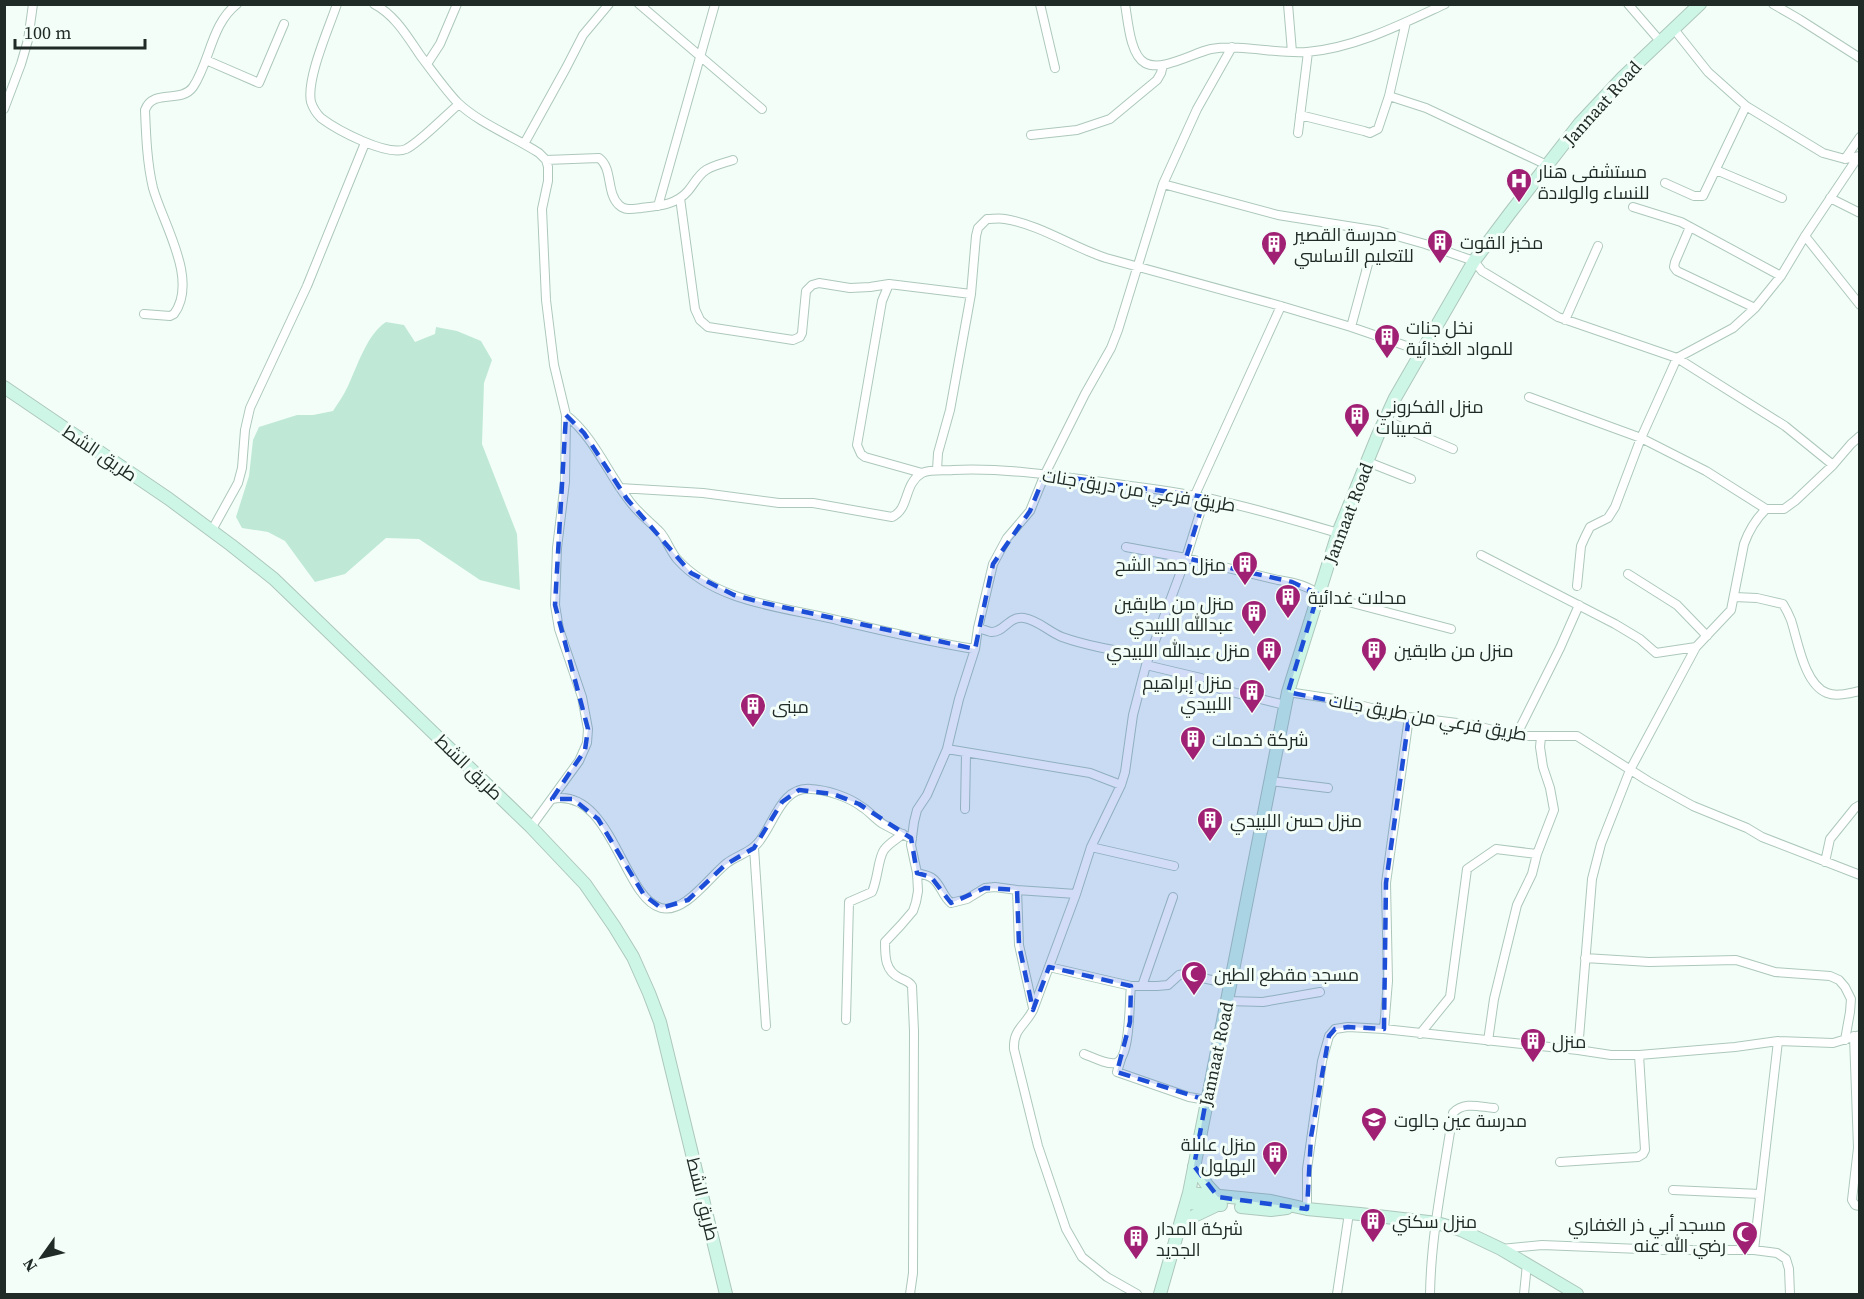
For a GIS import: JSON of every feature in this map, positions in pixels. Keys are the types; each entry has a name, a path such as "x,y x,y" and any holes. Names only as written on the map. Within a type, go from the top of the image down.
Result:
{"street":[{"path":"4,109 28,40 33,4"},
{"path":"144,314 170,316 174,314 180,302 184,281 153,185 145,110 150,101 157,98 190,91 224,17 237,4"},
{"path":"337,4 314,74 310,99 321,118 364,143 397,151 408,148 459,104"},
{"path":"374,4 389,14 459,104 539,153 546,160 549,175 542,209 546,300 554,365 566,416 565,482 557,548 555,605 559,629 582,697 588,729 585,750 531,827"},
{"path":"427,64 440,44 457,4"},
{"path":"524,144 583,35 609,4"},
{"path":"639,4 762,109"},
{"path":"658,206 715,4"},
{"path":"1040,4 1055,68"},
{"path":"1125,4 1137,55 1142,62 1150,65 1163,65 1200,52 1232,47 1292,52 1328,49 1406,22 1445,4"},
{"path":"1288,4 1292,52"},
{"path":"1628,4 1660,41"},
{"name":"Jannaat Road","path":"1160,1294 1188,1198 1288,692 1338,533 1385,420 1421,351 1474,261 1580,123 1623,77 1700,4"},
{"path":"1773,4 1860,58"},
{"path":"1300,115 1364,131 1374,132 1378,129 1389,96 1406,22"},
{"path":"206,60 259,83 284,24"},
{"path":"1673,28 1708,72 1746,106 1829,156 1845,159 1859,157"},
{"path":"910,1294 913,1250 914,1031 912,986 888,969 885,942 913,911 916,902 917,873 908,836 917,810 927,795 947,749 959,699 975,649 993,564 1007,538 1030,511 1045,474 1111,348 1163,184 1197,109 1232,47"},
{"path":"1298,133 1308,52"},
{"path":"1031,135 1077,130 1110,119 1157,80 1163,65"},
{"path":"1389,96 1426,108 1547,165"},
{"path":"1665,183 1701,197 1704,195 1746,106"},
{"path":"1845,159 1860,137"},
{"path":"212,530 235,490 240,476 250,408 307,286 364,143"},
{"path":"1577,586 1581,546 1590,527 1608,518 1612,513 1641,438 1677,358 1733,328 1755,308 1781,276 1805,236 1859,157"},
{"path":"546,160 599,158 606,168 613,195 618,204 630,209 673,202 680,198 706,170 733,160"},
{"path":"1716,170 1782,198"},
{"path":"1163,184 1278,215 1379,231 1474,261 1491,277 1565,320 1677,358 1785,426 1833,465"},
{"path":"680,198 695,309 700,320 708,327 793,340 800,337 802,333 806,291 812,285 819,283 850,288 889,284 971,294"},
{"path":"1830,198 1860,213"},
{"path":"1633,207 1681,222 1781,276"},
{"path":"937,470 938,453 950,410 971,294 976,236 978,228 987,219 1005,219 1045,231 1090,253 1137,268 1281,306 1421,351"},
{"path":"1690,227 1675,262 1674,267 1677,271 1755,308"},
{"path":"1805,236 1860,305"},
{"path":"1565,320 1598,246"},
{"path":"1351,327 1368,264"},
{"path":"620,488 703,493 779,503 813,503 892,517 901,510 911,484 922,473 865,457 857,445 879,315 889,284"},
{"path":"1196,495 1281,306"},
{"name":"طريق الشط","path":"4,387 212,530 282,587 531,827 595,897 625,944 649,993 669,1054 726,1294"},
{"path":"1528,397 1641,438 1706,471 1766,509 1784,509 1796,501 1860,436"},
{"path":"566,416 584,433 636,509 661,534 675,557 691,573 734,596 932,642 975,649"},
{"path":"1385,420 1453,449"},
{"path":"1368,462 1411,479"},
{"name":"طريق فرعي من دريق جنات","path":"922,473 972,469 1045,474 1196,495 1338,533"},
{"path":"1137,1294 1107,1277 1082,1257 1066,1229 1038,1146 1013,1040 1017,1030 1033,1010 1091,847 1121,785 1133,715 1146,665 1186,558 1205,497"},
{"path":"1578,1050 1592,879 1600,844 1630,770 1696,647 1731,610 1740,561 1748,534 1766,509"},
{"path":"1126,547 1292,582 1312,589 1318,594 1451,629"},
{"path":"1481,555 1615,624 1640,639 1656,653 1696,647"},
{"path":"1628,574 1677,605 1707,636"},
{"path":"1734,597 1757,598 1783,604 1791,619 1801,658 1819,689 1829,694 1860,691"},
{"path":"1516,736 1579,605"},
{"path":"978,628 992,632 1014,618 1022,618 1031,620 1058,636 1074,641 1149,656"},
{"path":"1146,665 1201,678"},
{"path":"1220,689 1285,705"},
{"name":"طريق فرعي من طريق جنات","path":"1288,692 1334,699 1409,717 1473,725 1516,736 1577,736 1693,806 1748,828 1762,837 1860,875"},
{"path":"1384,1029 1388,981 1386,883 1409,717"},
{"path":"1488,1041 1494,999 1517,905 1532,874 1554,810 1543,767 1541,737"},
{"path":"947,749 1089,773 1121,785"},
{"path":"965,809 966,754"},
{"path":"1270,781 1328,788"},
{"path":"552,799 563,796 573,799 598,819 644,895 661,908 675,906 688,900 725,864 754,848 765,836 782,802 791,794 809,789 833,794 859,804 884,824 908,836"},
{"path":"1825,862 1830,839 1860,805"},
{"path":"846,1020 849,902 872,892 882,854 887,846 908,836"},
{"path":"1091,847 1174,866"},
{"path":"754,848 766,1026"},
{"path":"1420,1034 1450,997 1467,869 1496,849 1537,854"},
{"path":"917,873 931,877 944,897 951,903 967,899 985,888 995,887 1076,894"},
{"path":"1017,890 1019,945 1033,1010"},
{"path":"1142,986 1173,897"},
{"path":"1585,958 1680,962 1736,960 1775,972 1830,976 1839,980 1851,999 1851,1012 1845,1040"},
{"path":"1049,967 1131,986 1168,985 1179,975 1184,974 1230,984"},
{"path":"1131,986 1130,1022 1118,1072 1189,1097 1206,1100"},
{"path":"1227,1001 1263,1002 1320,992"},
{"path":"1307,1209 1308,1158 1322,1061 1329,1036 1335,1029 1348,1027 1639,1056 1778,1041 1822,1044 1845,1040 1857,1035 1859,1148 1852,1200 1855,1205 1860,1206"},
{"path":"1754,1250 1778,1041"},
{"path":"1083,1054 1111,1063 1116,1063 1121,1059"},
{"path":"1560,1162 1638,1157 1643,1154 1645,1149 1639,1056"},
{"path":"1430,1294 1430,1274 1453,1113 1466,1105 1494,1108"},
{"path":"1194,1166 1218,1201"},
{"path":"1673,1190 1760,1194"},
{"path":"1188,1198 1218,1201 1271,1201 1291,1207 1437,1223 1461,1230 1501,1250 1577,1294"},
{"path":"1178,1233 1194,1216 1218,1201"},
{"path":"1336,1294 1349,1213"},
{"path":"1501,1250 1542,1245 1777,1252 1786,1259 1789,1269 1790,1294"},
{"path":"1524,1294 1527,1264"}],"highlighted area":[{"path":"566,415 584,433 627,499 691,573 734,595 764,603 975,649 993,564 1030,511 1045,474 1205,497 1186,558 1292,582 1318,594 1288,692 1409,717 1386,883 1384,1029 1348,1027 1335,1029 1329,1036 1311,1137 1307,1209 1218,1197 1194,1166 1206,1100 1117,1072 1130,1022 1131,986 1049,967 1033,1010 1019,945 1017,890 985,888 951,903 931,877 917,873 911,838 859,804 833,794 799,790 782,802 754,848 725,865 688,900 661,908 644,895 598,819 573,799 552,799 585,750 588,729 555,605"}],"green space":[{"path":"386,322 404,325 415,342 435,334 436,327 457,331 481,341 492,360 484,383 482,444 517,534 520,590 480,580 419,539 386,538 345,574 315,582 285,541 268,532 242,528 236,517 249,476 253,440 259,427 297,415 333,411 373,334"}],"place":[{"name":"مستشفى هنار للنساء والولادة","path":"1519,204"},
{"name":"مخبز القوت","path":"1440,265"},
{"name":"مدرسة القصير للتعليم الأساسي","path":"1274,267"},
{"name":"نخل جنات للمواد الغذائية","path":"1387,360"},
{"name":"منزل الفكروني قصيبات","path":"1357,439"},
{"name":"منزل حمد الشح","path":"1245,587"},
{"name":"محلات غدائية","path":"1288,620"},
{"name":"منزل من طابقين عبدالله اللبيدي","path":"1254,636"},
{"name":"منزل عبدالله اللبيدي","path":"1269,673"},
{"name":"منزل من طابقين","path":"1374,673"},
{"name":"منزل إبراهيم اللبيدي","path":"1252,715"},
{"name":"مبنى","path":"753,729"},
{"name":"شركة خدمات","path":"1193,762"},
{"name":"منزل حسن اللبيدي","path":"1210,843"},
{"name":"مسجد مقطع الطين","path":"1194,997"},
{"name":"منزل","path":"1533,1064"},
{"name":"مدرسة عين جالوت","path":"1374,1143"},
{"name":"منزل عاىلة البهلول","path":"1275,1177"},
{"name":"منزل سكني","path":"1373,1244"},
{"name":"مسجد أبي ذر الغفاري رضي الله عنه","path":"1745,1257"},
{"name":"شركة المدار الجديد","path":"1136,1261"}]}
